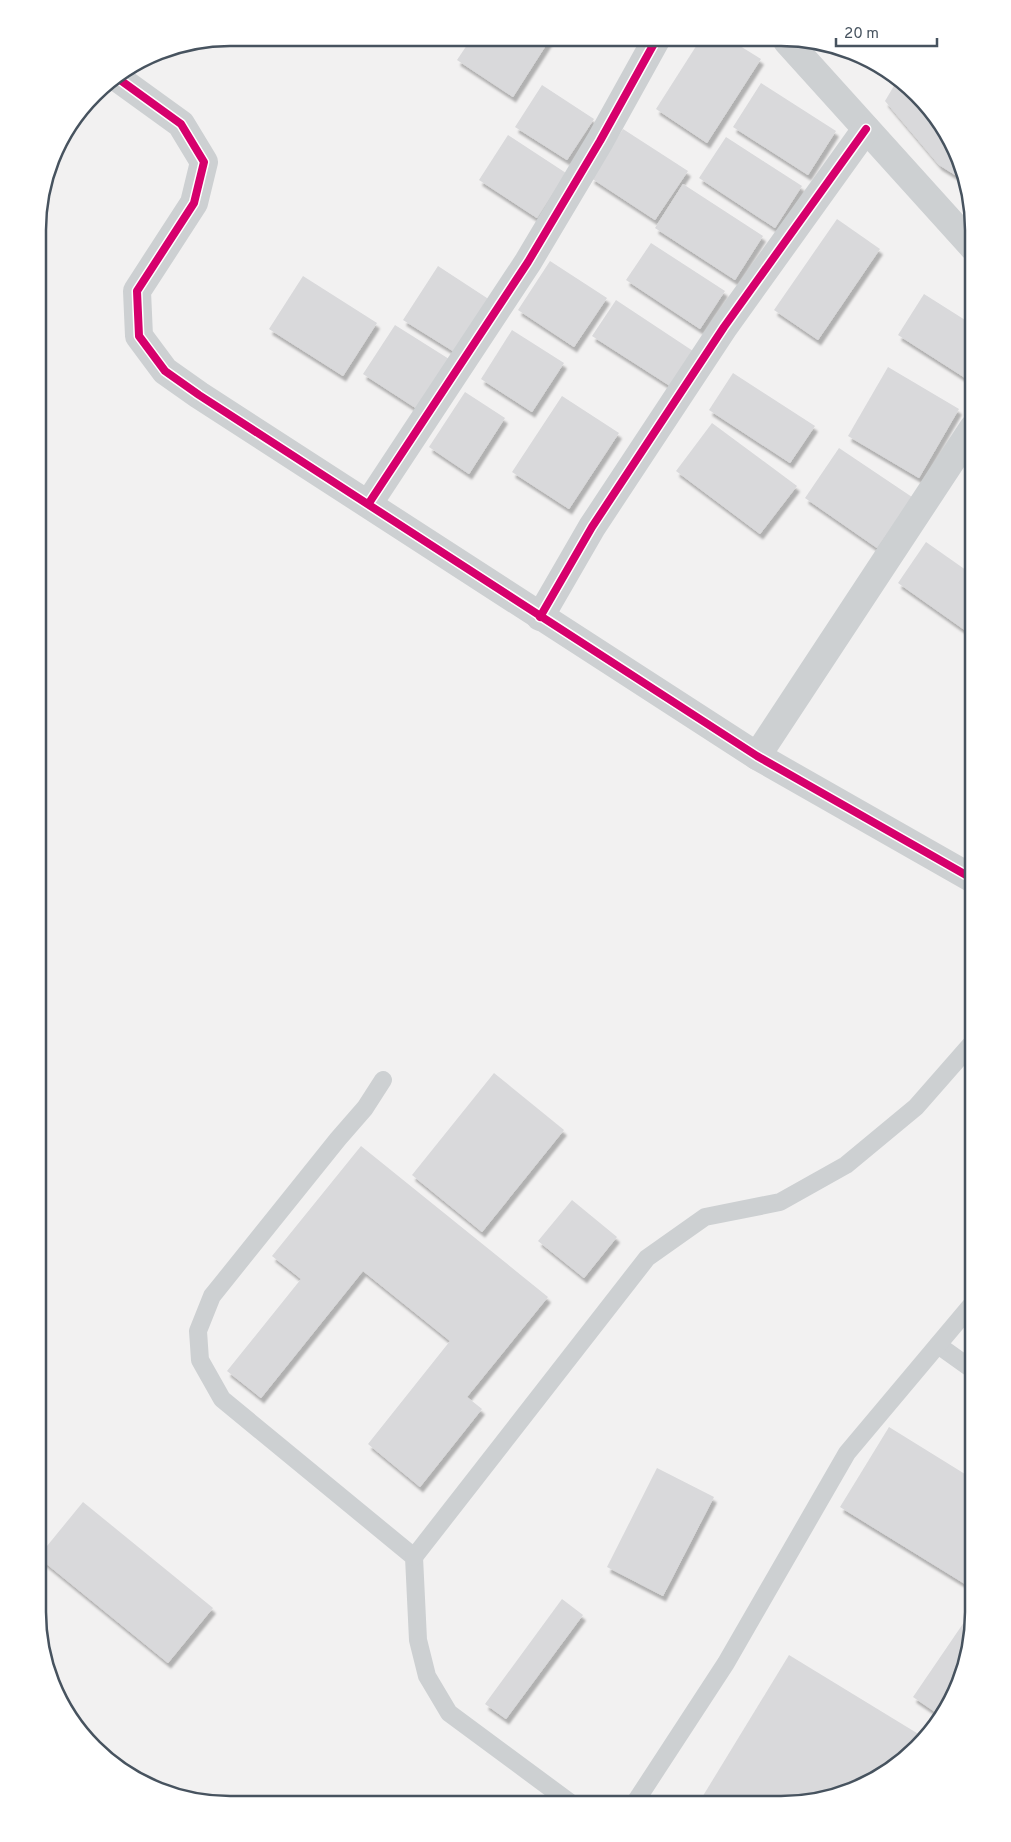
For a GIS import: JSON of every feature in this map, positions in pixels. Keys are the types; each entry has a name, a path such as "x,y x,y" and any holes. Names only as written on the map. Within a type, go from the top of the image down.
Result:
{"street":[{"path":"369,503 528,262 600,141 653,46"},
{"path":"792,47 965,236"},
{"path":"122,81 181,124 204,162 194,203 138,291 139,336 165,371 199,395 369,503 540,617 757,756 965,874"},
{"path":"540,617 592,527 724,327 866,129"},
{"path":"757,756 965,442"}],"lane":[{"path":"561,1796 450,1714 427,1676 418,1640 414,1557 646,1258 705,1217 780,1202 846,1165 916,1107 965,1051"},
{"path":"384,1080 365,1108 338,1138 212,1296 198,1330 200,1360 222,1399 414,1557"},
{"path":"639,1796 726,1663 847,1453 965,1313"},
{"path":"938,1345 965,1364"}],"building":[{"path":"466,46 546,46 513,97 457,60"},
{"path":"696,46 740,46 761,59 707,143 656,109"},
{"path":"761,83 836,131 808,175 733,127"},
{"path":"542,85 594,119 567,160 515,127"},
{"path":"894,85 911,100 927,118 940,138 956,176 939,165 885,101"},
{"path":"623,129 688,171 655,220 591,178"},
{"path":"508,135 566,173 537,218 479,180"},
{"path":"726,137 802,186 775,228 699,178"},
{"path":"683,184 763,236 735,280 655,228"},
{"path":"837,219 880,249 818,340 774,310"},
{"path":"651,243 725,291 700,329 626,280"},
{"path":"550,261 607,298 574,347 518,310"},
{"path":"438,266 490,300 456,353 403,320"},
{"path":"303,276 377,323 343,376 269,329"},
{"path":"924,294 965,320 965,378 898,335"},
{"path":"616,300 693,351 670,386 592,336"},
{"path":"395,325 449,359 417,409 363,374"},
{"path":"512,330 564,363 532,412 481,379"},
{"path":"888,367 959,409 919,478 848,436"},
{"path":"733,373 815,426 790,463 709,410"},
{"path":"465,392 505,418 469,474 429,447"},
{"path":"562,396 619,433 569,509 512,472"},
{"path":"712,423 797,486 760,534 676,471"},
{"path":"839,448 912,497 877,548 805,498"},
{"path":"926,542 965,569 965,630 898,583"},
{"path":"494,1073 564,1130 482,1232 412,1175"},
{"path":"361,1146 548,1297 467,1397 482,1409 420,1487 368,1444 450,1341 363,1271 261,1398 227,1371 301,1279 272,1256"},
{"path":"572,1200 617,1237 584,1278 538,1241"},
{"path":"889,1427 965,1474 965,1584 840,1507"},
{"path":"657,1468 714,1497 663,1596 607,1567"},
{"path":"83,1502 213,1608 168,1663 46,1564 46,1547"},
{"path":"562,1599 583,1615 506,1719 485,1704"},
{"path":"964,1622 961,1648 955,1671 935,1712 913,1697"},
{"path":"789,1655 918,1734 883,1765 862,1777 840,1786 817,1792 781,1796 703,1796"}],"cycle path":[{"path":"369,503 528,262 600,141 653,46"},
{"path":"122,81 181,124 204,162 194,203 137,291 139,336 165,371 199,395 757,756 965,874"},
{"path":"540,617 592,527 724,327 866,129"}]}
